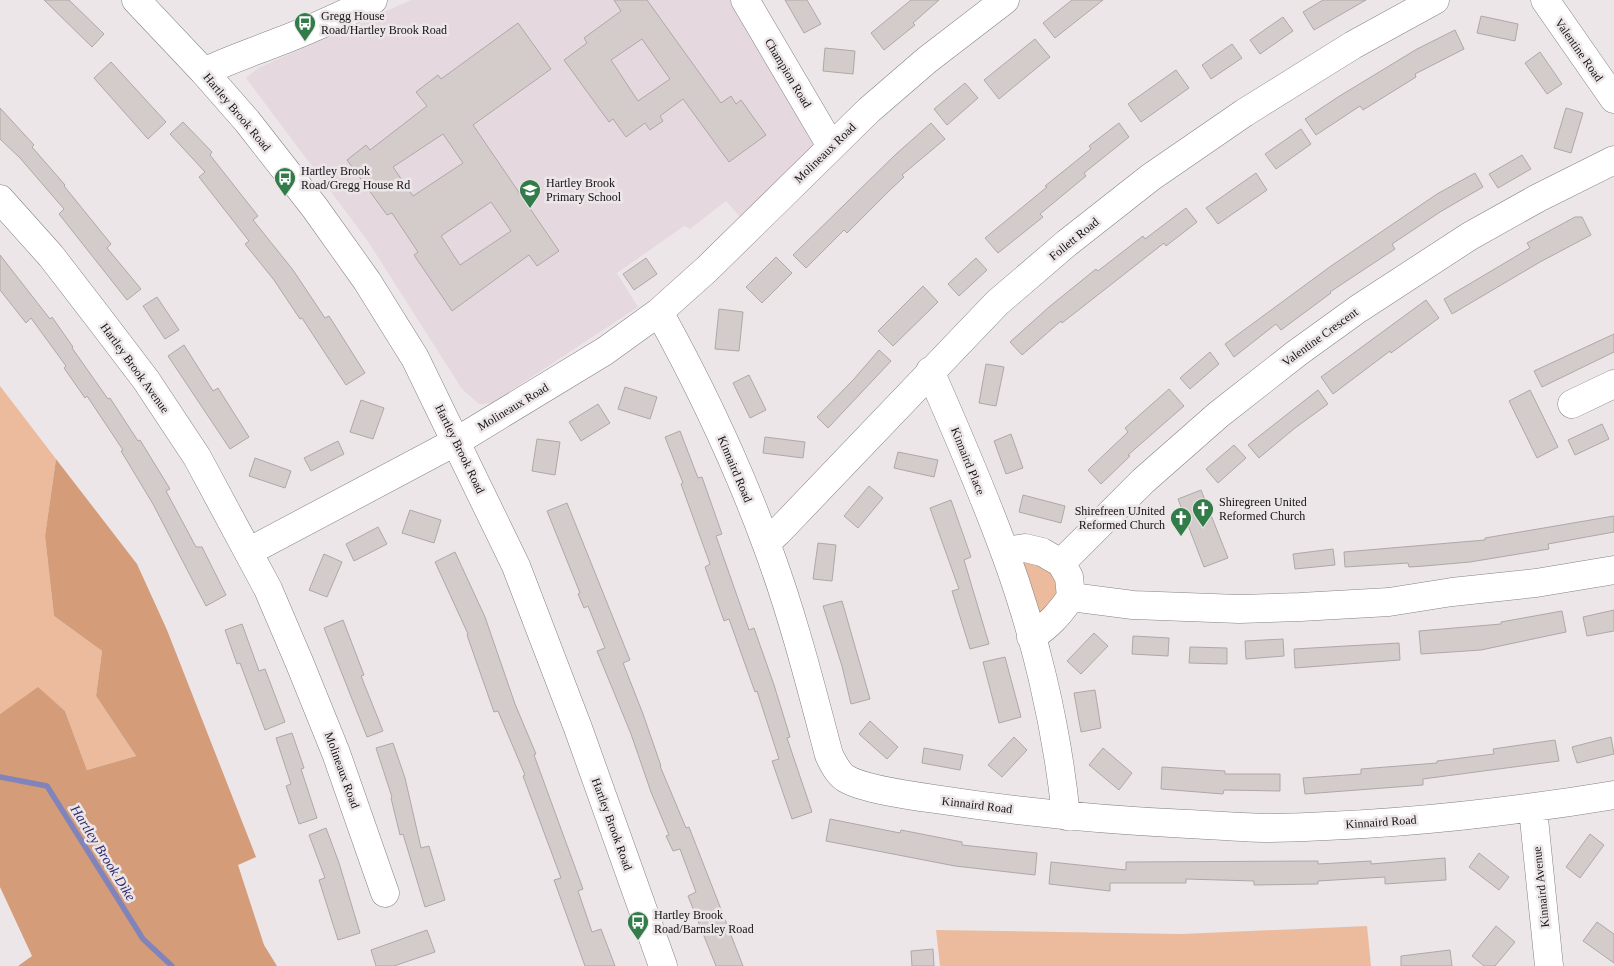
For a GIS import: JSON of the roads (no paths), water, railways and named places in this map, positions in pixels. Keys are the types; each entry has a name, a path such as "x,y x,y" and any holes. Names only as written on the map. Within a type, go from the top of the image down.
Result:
{"street":[{"name":"Hartley Brook Road","path":"136,0 247,121 310,201 367,281 415,358 457,441 516,566 581,737 663,966"},
{"path":"204,72 224,62 280,42 339,17 373,0"},
{"name":"Champion Road","path":"745,0 832,146"},
{"name":"Molineaux Road","path":"385,893 339,762 300,664 268,589 248,552 457,441 605,351 659,312 714,263 832,146 927,60 1004,0"},
{"name":"Follett Road","path":"766,543 997,303 1067,244 1151,177 1244,113 1345,50 1435,0"},
{"name":"Valentine Road","path":"1545,0 1614,99"},
{"name":"Valentine Crescent","path":"1061,563 1143,481 1218,415 1297,353 1358,309 1470,236 1538,198 1614,160"},
{"name":"Hartley Brook Avenue","path":"0,199 51,256 146,380 197,457 248,552"},
{"name":"Kinnaird Road","path":"659,312 689,366 729,453 766,543 802,650 829,755 836,769 845,778 858,784 907,795 978,806 1066,816 1267,828 1392,822 1533,808 1614,795"},
{"name":"Kinnaird Place","path":"930,371 966,453 1005,551 1032,637 1052,721 1062,776 1066,816"},
{"path":"1572,404 1614,384"},
{"path":"1005,551 1025,548 1042,552 1061,563 1069,577 1071,596 1047,627 1032,637"},
{"path":"1071,596 1133,605 1239,609 1300,607 1389,602 1452,592 1536,583 1614,570"},
{"name":"Kinnaird Avenue","path":"1533,808 1549,966"}],"waterway":[{"name":"Hartley Brook Dike","path":"0,777 47,786 143,939 172,966"}],"place":[{"name":"Gregg House Road/Hartley Brook Road","path":"305,42"},
{"name":"Hartley Brook Road/Gregg House Rd","path":"285,197"},
{"name":"Hartley Brook Primary School","path":"530,209"},
{"name":"Shiregreen United Reformed Church","path":"1203,528"},
{"name":"Shirefreen UJnited Reformed Church","path":"1181,537"},
{"name":"Hartley Brook Road/Barnsley Road","path":"638,941"}]}
